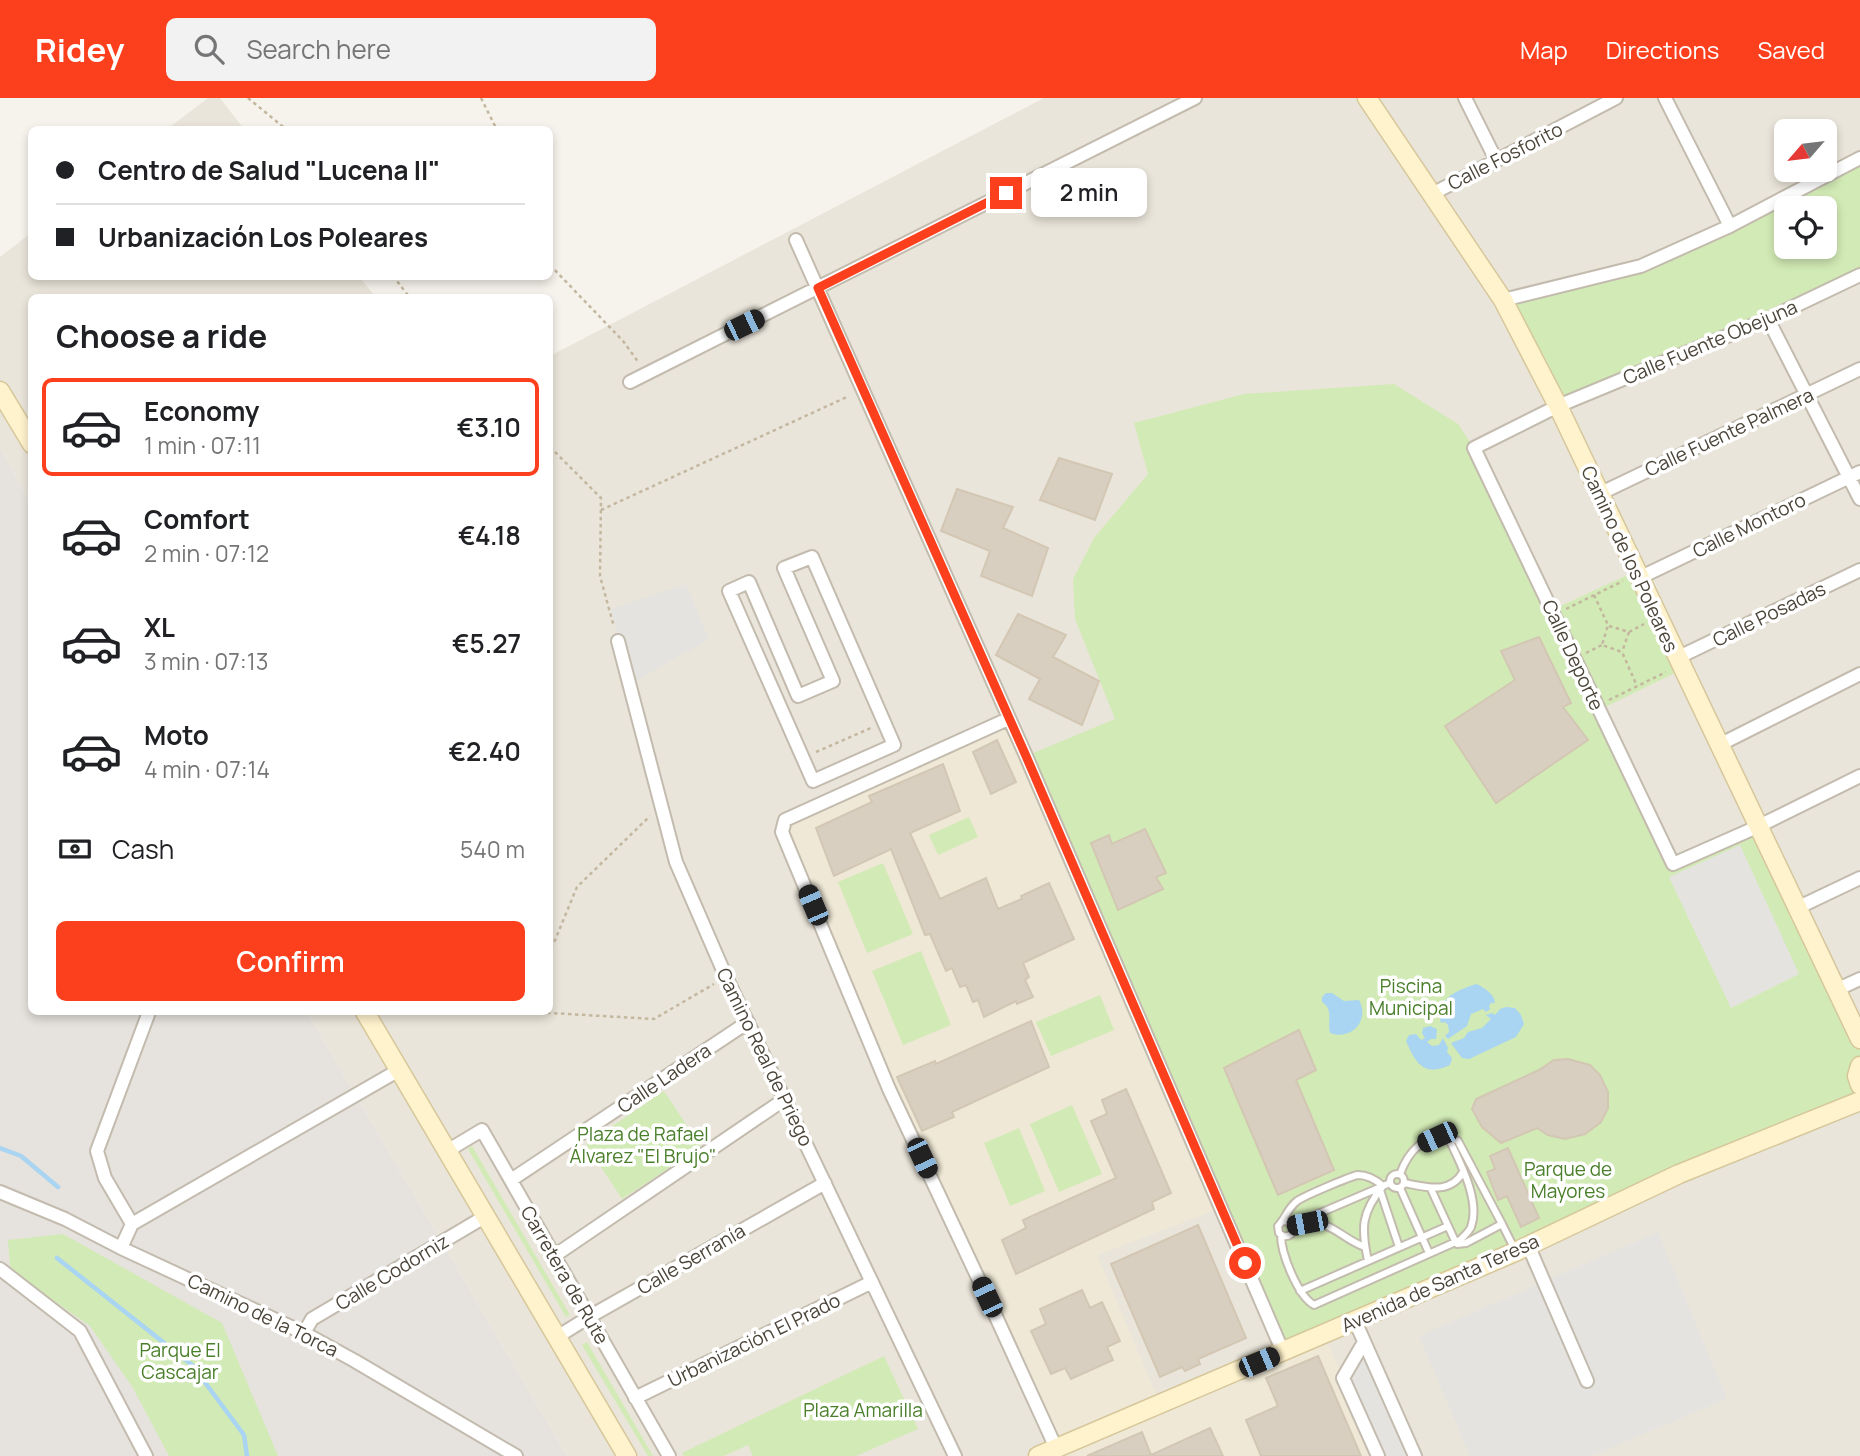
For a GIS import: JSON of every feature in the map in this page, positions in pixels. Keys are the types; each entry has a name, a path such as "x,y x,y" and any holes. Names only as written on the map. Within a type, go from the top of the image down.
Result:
{"street":[{"path":"630,382 1195,98"},
{"name":"Camino de los Poleares","path":"1367,98 1503,300 1558,406 1860,1039"},
{"path":"1465,98 1496,160"},
{"name":"Calle Fosforito","path":"1432,194 1616,98"},
{"path":"1665,98 1730,226"},
{"path":"1503,300 1641,266 1730,226 1860,159"},
{"path":"796,240 1032,769 1283,1352"},
{"name":"Calle Fuente Obejuna","path":"1558,406 1768,319 1860,275"},
{"path":"1768,319 1807,395 1854,474 1860,499"},
{"name":"Calle Fuente Palmera","path":"1599,494 1860,369"},
{"path":"0,391 28,437"},
{"name":"Calle Deporte","path":"1558,406 1474,448 1672,864 1757,827"},
{"name":"Calle Montoro","path":"1638,576 1854,474"},
{"path":"812,557 894,745 813,781 729,591 749,582 798,696 833,681 784,568 812,557"},
{"name":"Calle Posadas","path":"1679,661 1860,570"},
{"name":"Camino Real de Priego","path":"618,641 676,862 726,977 955,1456"},
{"path":"1719,745 1860,674"},
{"path":"1008,719 785,820 782,832 889,1089 1056,1448"},
{"path":"1757,827 1860,776"},
{"path":"1797,908 1860,878"},
{"path":"1836,990 1860,979"},
{"path":"132,1224 105,1178 97,1151 148,1015"},
{"name":"Carretera de Rute","path":"367,1015 627,1456"},
{"name":"Calle Ladera","path":"510,1180 748,1022"},
{"path":"1842,1109 1860,1085 1857,1076 1860,1066"},
{"path":"121,1248 132,1224 399,1070"},
{"path":"554,1256 785,1099"},
{"name":"Avenida de Santa Teresa","path":"1038,1456 1522,1248 1679,1174 1860,1101"},
{"name":"Carretera de Rute","path":"447,1151 482,1130 669,1456"},
{"name":"Calle Serranía","path":"557,1337 825,1183"},
{"name":"Camino de la Torca","path":"0,1192 65,1219 304,1333 516,1456"},
{"name":"Calle Codorniz","path":"304,1333 312,1319 486,1216"},
{"path":"1522,1248 1587,1381"},
{"path":"0,1269 80,1331 146,1456"},
{"name":"Urbanización El Prado","path":"635,1398 872,1282"},
{"path":"1355,1321 1415,1456"},
{"path":"1364,1342 1343,1378 1378,1456"}],"lane":[{"path":"1400,1174 1406,1158 1418,1145 1437,1137 1458,1141 1502,1224 1522,1248"},
{"path":"1448,1137 1463,1172 1475,1209 1470,1230 1448,1245 1314,1305 1307,1301 1281,1246 1281,1235 1278,1231 1286,1212 1299,1199 1357,1175 1373,1178 1384,1186 1394,1188 1402,1185 1432,1189 1458,1181 1463,1172"},
{"path":"1400,1174 1429,1253"},
{"path":"1368,1261 1363,1226 1369,1203 1391,1176 1400,1174"},
{"path":"1293,1226 1384,1186"},
{"path":"1384,1186 1399,1247"},
{"path":"1432,1189 1455,1241"},
{"path":"1284,1221 1293,1226"},
{"path":"1293,1226 1307,1223 1328,1225 1364,1247"},
{"path":"1448,1245 1466,1242 1502,1224"},
{"path":"1281,1235 1290,1235 1293,1226"},
{"path":"1300,1291 1448,1226"}],"path":[{"path":"248,98 281,126"},
{"path":"481,98 495,126"},
{"path":"553,268 623,341 646,374"},
{"path":"396,280 407,294"},
{"path":"601,510 864,390"},
{"path":"553,450 601,498 600,576 618,641"},
{"path":"1553,615 1638,576"},
{"path":"1594,595 1608,625 1602,645 1622,652"},
{"path":"1608,625 1629,632 1622,652 1637,686"},
{"path":"1597,706 1679,661"},
{"path":"553,945 577,887 661,805"},
{"path":"553,1013 654,1019 726,977"}],"shaded area":[{"path":"208,98 220,98 242,126 171,126"},
{"path":"1044,98 1860,98 1860,1456 567,1456 309,1015 553,1015 553,354"},
{"path":"28,235 28,280 362,280 373,294 28,294 28,499 0,447 0,257"},
{"path":"0,447 28,499 28,1015 309,1015 567,1456 0,1456"},
{"path":"686,584 709,639 629,685 611,609"},
{"path":"1008,719 1221,1208 1097,1255 1160,1404 1324,1335 1378,1456 1041,1456 1055,1449 782,832 785,820"},
{"path":"1740,845 1799,974 1731,1008 1669,877"},
{"path":"1658,1232 1727,1399 1591,1456 1470,1456 1419,1336"},
{"path":"1364,1342 1415,1456 1378,1456 1343,1378"}],"green space":[{"path":"1860,158 1860,275 1558,406 1503,300 1641,266 1774,200 1774,259 1837,259 1837,196 1783,196 1811,182 1838,182 1838,169"},
{"path":"1394,384 1458,424 1474,448 1552,610 1636,571 1683,669 1599,710 1672,864 1757,827 1860,1039 1860,1101 1283,1352 1026,756 1115,719 1075,619 1073,579 1094,538 1148,474 1134,423 1244,394"},
{"path":"969,817 978,837 938,855 929,835"},
{"path":"883,863 913,934 867,953 838,882"},
{"path":"921,951 951,1025 903,1045 872,971"},
{"path":"1100,995 1114,1030 1051,1056 1036,1022"},
{"name":"Plaza de Rafael Álvarez \"El Brujo\"","path":"664,1091 701,1147 622,1199 586,1144"},
{"path":"1072,1105 1102,1174 1059,1192 1030,1124"},
{"path":"1019,1128 1045,1191 1010,1206 984,1143"},
{"path":"472,1146 570,1315 566,1317 468,1149"},
{"name":"Parque El Cascajar","path":"63,1234 222,1323 278,1456 169,1456 133,1388 90,1326 27,1282 10,1266 8,1240"},
{"path":"587,1342 653,1456 648,1456 582,1345"},
{"name":"Plaza Amarilla","path":"884,1356 918,1429 856,1456 753,1456 748,1445 724,1456 684,1456 682,1453"}],"water":[{"path":"1477,984 1491,994 1495,1003 1491,1003 1486,1012 1483,1009 1471,1014 1467,1026 1448,1039 1445,1036 1449,1032 1448,1025 1441,1023 1441,1007 1456,992"},
{"path":"1326,993 1332,993 1344,1001 1359,1000 1362,1015 1357,1027 1352,1031 1338,1035 1330,1033 1328,1008 1322,1002"},
{"path":"1506,1007 1515,1008 1524,1024 1516,1037 1469,1059 1462,1058 1451,1043 1464,1038 1468,1032 1482,1028 1491,1019 1486,1015 1495,1015"},
{"path":"1430,1026 1437,1029 1436,1039 1427,1042 1432,1046 1439,1045 1443,1038 1452,1058 1450,1065 1434,1070 1417,1062 1406,1041 1409,1035 1416,1034 1421,1040 1425,1038 1423,1028"}],"building":[{"path":"1059,458 1112,474 1095,520 1040,500"},
{"path":"957,489 1013,507 1003,528 1048,548 1032,596 981,576 990,551 941,531"},
{"path":"1018,614 1066,635 1053,657 1099,681 1082,725 1029,699 1040,679 996,655"},
{"path":"1539,637 1571,703 1563,707 1588,740 1496,803 1445,726 1515,680 1501,651"},
{"path":"997,740 1016,782 991,794 973,752"},
{"path":"943,764 960,811 910,833 940,899 986,878 998,909 1049,883 1074,939 1023,963 1029,977 1025,980 1033,997 1017,1004 1016,1001 984,1017 978,1000 973,1002 966,985 960,987 952,968 946,971 930,934 925,935 891,849 834,876 816,828 872,802 869,796"},
{"path":"1145,829 1166,873 1156,877 1163,889 1118,910 1091,843 1109,835 1112,844"},
{"path":"1031,1021 1049,1067 952,1112 954,1117 922,1131 897,1077 935,1061 936,1064"},
{"path":"1299,1030 1316,1070 1296,1080 1334,1170 1278,1195 1224,1068"},
{"path":"1568,1059 1590,1065 1600,1075 1608,1092 1608,1108 1601,1122 1585,1134 1565,1139 1548,1135 1537,1128 1501,1143 1482,1127 1472,1109 1476,1099 1539,1070 1554,1060"},
{"path":"1126,1089 1171,1193 1152,1202 1154,1209 1016,1274 1002,1240 1026,1228 1023,1220 1116,1178 1091,1121 1107,1114 1102,1100"},
{"path":"1508,1148 1539,1218 1521,1227 1507,1196 1498,1200 1487,1172 1495,1169 1490,1156"},
{"path":"1198,1225 1246,1338 1198,1359 1200,1364 1185,1371 1182,1367 1160,1377 1111,1264"},
{"path":"1082,1290 1090,1308 1102,1302 1120,1341 1107,1347 1113,1360 1071,1379 1065,1368 1051,1374 1031,1331 1046,1324 1040,1309"},
{"path":"1318,1356 1361,1456 1261,1456 1246,1420 1278,1406 1266,1378"},
{"path":"1210,1428 1223,1456 1087,1456 1142,1432 1151,1455"}],"waterway":[{"path":"0,1148 21,1156 58,1187"},
{"path":"57,1258 192,1365 244,1435 247,1456"}],"route":[{"path":"1006,193 818,288 1026,756 1245,1263"}],"park label":[{"name":"Piscina Municipal","path":"1411,997"},
{"name":"Parque de Mayores","path":"1568,1180"}]}
